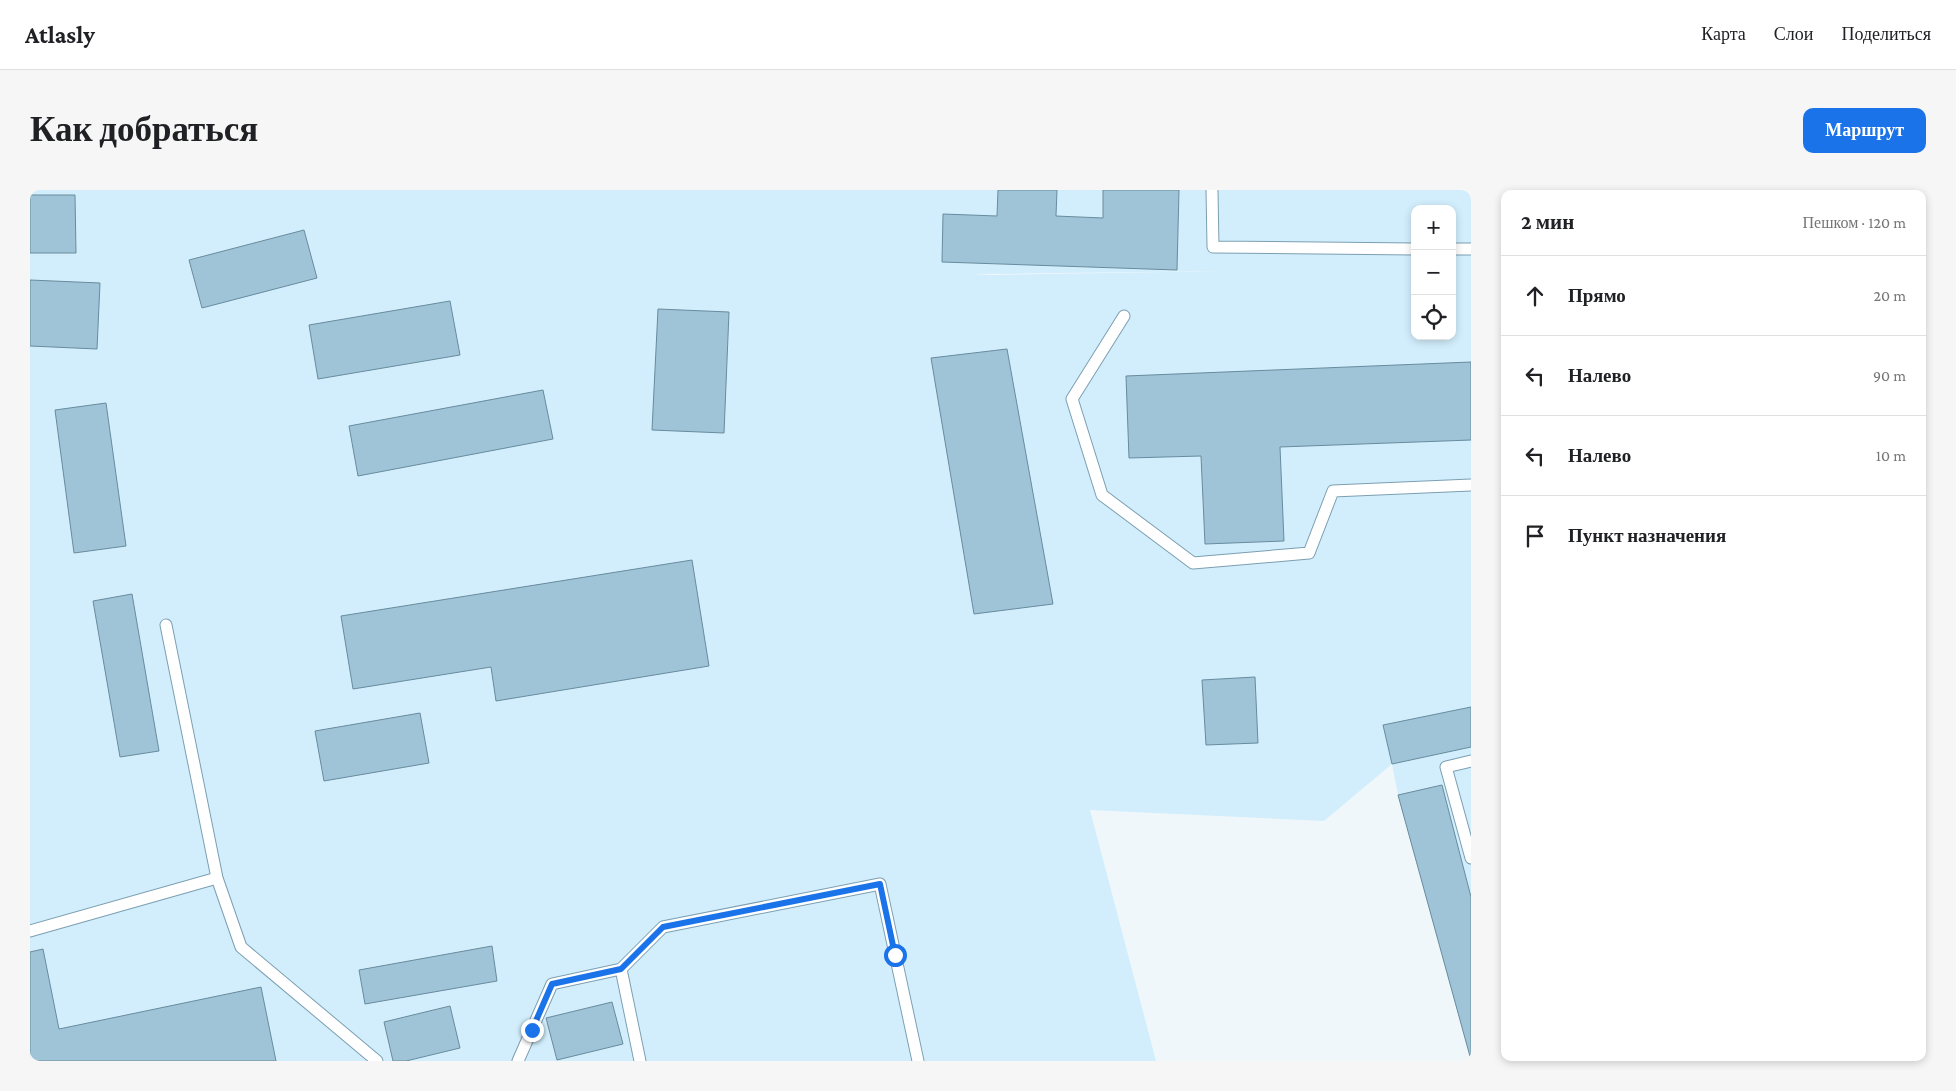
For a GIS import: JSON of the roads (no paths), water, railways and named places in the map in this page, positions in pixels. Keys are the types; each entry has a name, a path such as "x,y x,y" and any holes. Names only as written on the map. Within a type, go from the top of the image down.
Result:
{"lane":[{"path":"1212,190 1213,247 1411,249"},
{"path":"1456,249 1471,249"},
{"path":"1124,316 1072,399 1102,495 1193,563 1309,553 1333,492 1471,485"},
{"path":"166,625 217,878 241,947 378,1061"},
{"path":"1471,761 1446,767 1471,858"},
{"path":"30,931 217,878"},
{"path":"518,1061 552,984 621,969 663,927 880,884 918,1061"},
{"path":"621,969 640,1061"}]}
